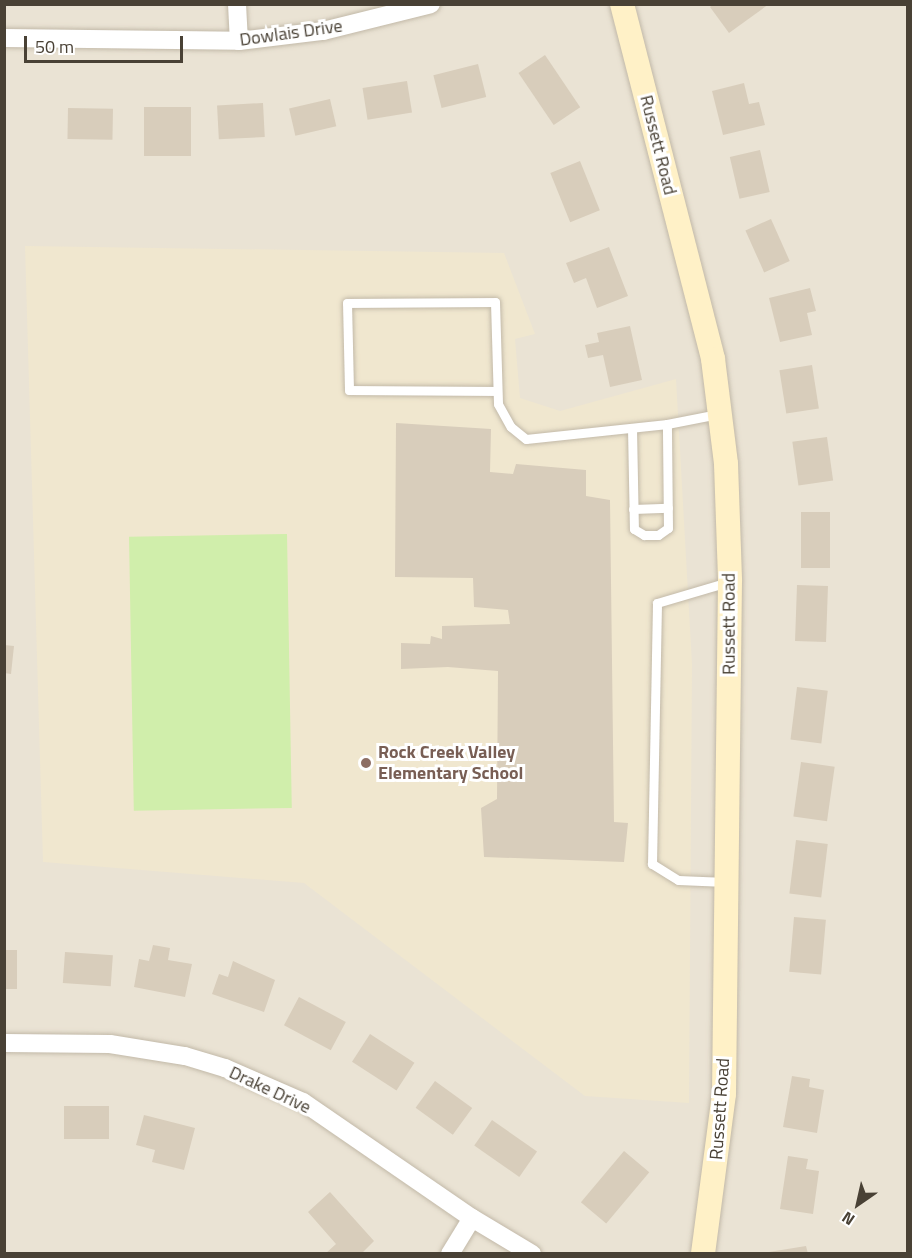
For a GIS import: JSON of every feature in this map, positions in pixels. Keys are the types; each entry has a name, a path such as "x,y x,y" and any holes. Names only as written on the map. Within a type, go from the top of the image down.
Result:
{"street":[{"path":"237,4 239,41"},
{"name":"Dowlais Drive","path":"4,38 239,41 323,32 431,4"},
{"name":"Russett Road","path":"622,4 714,359 720,414 730,581 724,1094 702,1254"},
{"name":"Drake Drive","path":"4,1043 110,1044 185,1056 225,1068 303,1102 472,1218 532,1254"},
{"path":"450,1254 472,1218"}],"lane":[{"path":"498,391 349,390 347,303 495,302 498,391 498,404 511,427 526,439 667,424 720,414"},
{"path":"632,428 634,529 644,535 658,535 668,528 667,424"},
{"path":"633,509 668,508"},
{"path":"726,882 678,880 652,864 652,853 657,603 730,581"}],"shaded area":[{"path":"5,5 907,5 907,1253 5,1253"},
{"name":"Rock Creek Valley Elementary School","path":"25,246 504,253 535,334 515,339 520,398 560,411 676,379 692,664 689,1103 585,1096 304,883 43,862"}],"green space":[{"path":"287,534 292,808 134,811 129,537"}],"building":[{"path":"713,4 769,4 729,33 710,7"},
{"path":"545,55 580,107 554,125 518,73"},
{"path":"478,64 486,97 442,108 433,75"},
{"path":"407,81 412,113 368,120 363,88"},
{"path":"744,83 749,104 759,102 765,125 723,135 712,91"},
{"path":"330,99 336,126 295,136 289,108"},
{"path":"263,103 265,137 219,139 217,105"},
{"path":"144,107 191,107 191,156 144,156"},
{"path":"68,108 113,109 112,140 67,139"},
{"path":"760,150 770,192 739,199 730,157"},
{"path":"580,161 600,210 570,222 550,173"},
{"path":"771,219 790,261 764,272 745,230"},
{"path":"609,247 628,296 597,308 586,278 574,283 566,263"},
{"path":"810,288 816,311 807,313 812,335 780,342 769,298"},
{"path":"630,326 642,380 610,387 603,355 588,358 585,345 599,342 597,333"},
{"path":"812,365 819,408 786,414 779,370"},
{"name":"Rock Creek Valley Elementary School","path":"396,423 491,429 490,472 513,474 516,464 586,470 586,496 610,500 614,822 628,823 624,862 484,857 481,808 497,799 498,671 448,667 401,669 401,643 430,644 431,636 442,639 442,626 510,624 508,610 474,607 473,578 395,577"},
{"path":"827,437 833,481 798,485 792,442"},
{"path":"801,512 830,512 830,568 801,568"},
{"path":"797,585 828,586 826,642 795,641"},
{"path":"4,645 14,646 11,674 4,673"},
{"path":"797,687 828,691 821,743 791,740"},
{"path":"801,762 835,767 827,821 793,816"},
{"path":"796,840 828,844 821,897 789,894"},
{"path":"794,917 826,920 821,975 789,972"},
{"path":"153,945 170,948 168,960 192,964 185,997 134,987 139,959 149,961"},
{"path":"4,950 17,950 17,989 4,989"},
{"path":"65,952 113,955 111,986 63,983"},
{"path":"233,961 275,980 264,1012 212,994 219,974 228,977"},
{"path":"299,997 346,1022 331,1050 284,1025"},
{"path":"370,1034 414,1063 396,1091 352,1062"},
{"path":"792,1076 810,1079 809,1087 824,1090 817,1133 783,1127"},
{"path":"435,1081 472,1108 453,1135 416,1108"},
{"path":"64,1106 109,1106 109,1139 64,1139"},
{"path":"144,1115 195,1128 184,1170 152,1162 155,1150 136,1145"},
{"path":"492,1120 537,1152 519,1177 474,1145"},
{"path":"624,1151 649,1172 606,1224 581,1202"},
{"path":"788,1156 808,1159 806,1169 819,1171 813,1214 780,1209"},
{"path":"330,1192 374,1241 361,1254 325,1254 336,1244 308,1212"},
{"path":"806,1246 808,1254 769,1254 769,1252"}],"place":[{"name":"Rock Creek Valley Elementary School","path":"366,763"}]}
